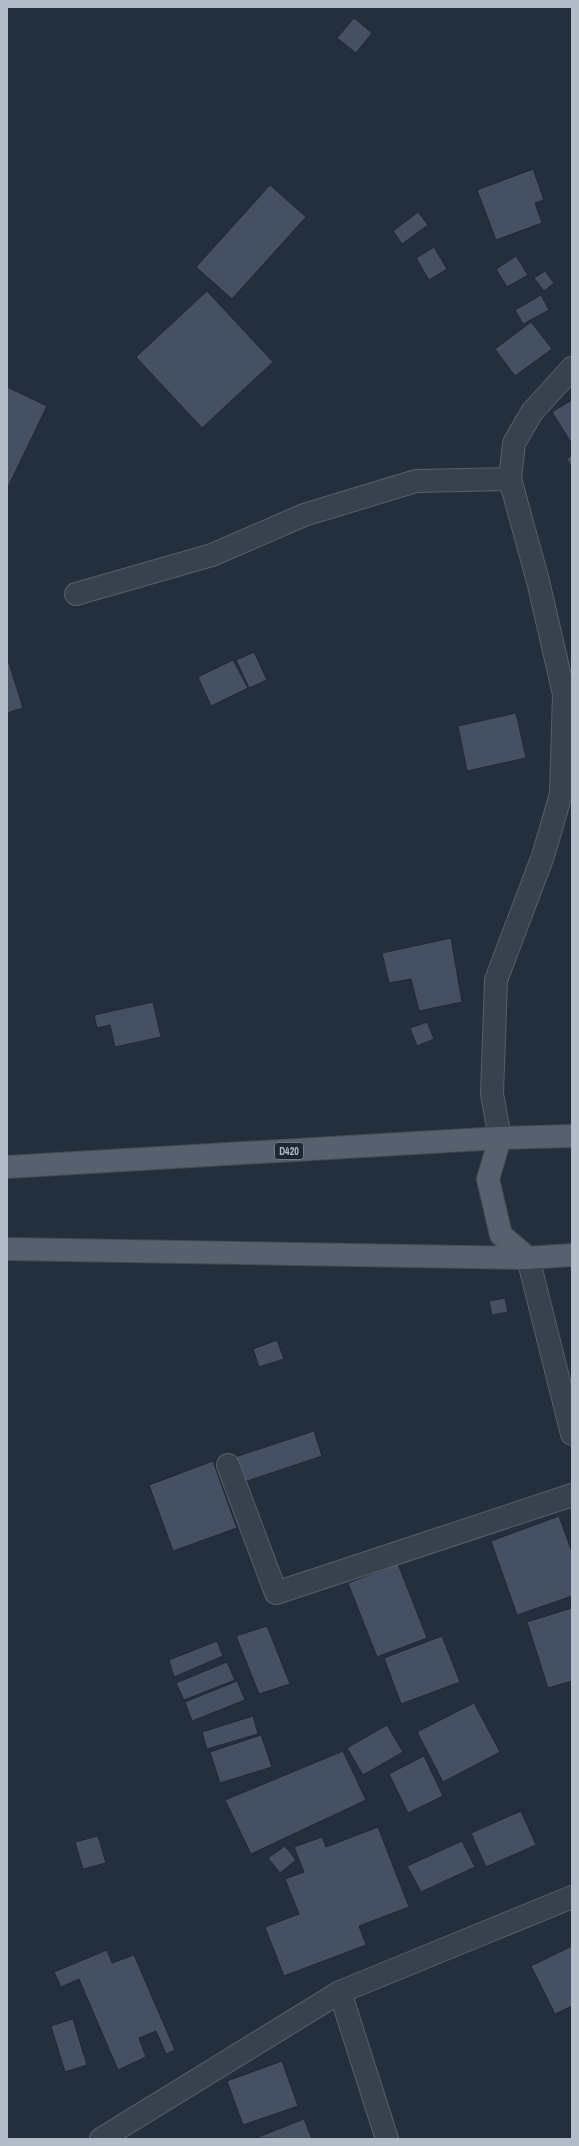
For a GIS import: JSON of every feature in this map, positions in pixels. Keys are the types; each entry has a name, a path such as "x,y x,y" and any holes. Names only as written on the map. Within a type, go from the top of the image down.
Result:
{"main road":[{"name":"D420","path":"7,1167 500,1138 572,1136"},
{"path":"500,1138 488,1179 502,1234 528,1258"},
{"path":"7,1249 528,1258 572,1255"}],"street":[{"path":"500,1138 492,1094 496,980 543,856 561,794 564,694 538,581 510,479 514,443 532,412 572,368"},
{"path":"76,594 212,555 304,515 416,481 510,479"},
{"path":"528,1258 572,1434"},
{"path":"228,1465 276,1593 572,1495"},
{"path":"101,2139 340,1992 572,1897"},
{"path":"340,1992 388,2139"}],"building":[{"path":"354,18 372,33 356,53 337,38"},
{"path":"533,169 544,200 535,203 542,223 496,240 477,190"},
{"path":"270,185 306,217 232,299 196,267"},
{"path":"418,212 428,225 402,244 393,231"},
{"path":"434,247 447,269 429,280 416,258"},
{"path":"516,256 528,275 507,287 496,269"},
{"path":"545,271 554,283 544,291 534,278"},
{"path":"207,291 273,362 202,428 136,357"},
{"path":"541,295 549,310 523,324 515,310"},
{"path":"531,322 552,349 515,376 495,349"},
{"path":"7,387 47,406 7,489"},
{"path":"572,400 572,444 552,412"},
{"path":"572,455 572,467 567,459"},
{"path":"254,652 267,680 249,688 236,660"},
{"path":"7,657 23,708 7,713"},
{"path":"233,660 248,688 211,706 198,677"},
{"path":"516,713 526,758 467,771 458,726"},
{"path":"451,938 462,1002 419,1011 411,979 389,983 382,953"},
{"path":"153,1002 161,1037 115,1047 110,1025 97,1028 94,1015"},
{"path":"427,1022 434,1039 417,1046 410,1028"},
{"path":"505,1298 508,1312 492,1315 489,1301"},
{"path":"277,1340 284,1359 259,1367 253,1349"},
{"path":"314,1431 322,1456 244,1482 235,1457"},
{"path":"213,1461 237,1528 173,1551 149,1485"},
{"path":"559,1516 572,1552 572,1596 517,1615 491,1541"},
{"path":"398,1564 427,1638 377,1657 348,1583"},
{"path":"572,1608 572,1681 548,1688 527,1622"},
{"path":"267,1626 290,1684 259,1694 236,1636"},
{"path":"442,1636 460,1682 401,1704 384,1658"},
{"path":"217,1641 223,1656 174,1677 169,1660"},
{"path":"227,1662 235,1680 184,1700 176,1683"},
{"path":"237,1681 245,1700 192,1721 185,1702"},
{"path":"474,1703 500,1752 443,1782 417,1732"},
{"path":"253,1716 258,1734 207,1749 202,1732"},
{"path":"387,1725 403,1752 363,1775 347,1748"},
{"path":"261,1735 272,1767 220,1783 210,1752"},
{"path":"343,1751 366,1800 251,1854 225,1800"},
{"path":"424,1756 443,1796 408,1813 389,1774"},
{"path":"521,1811 536,1845 486,1867 471,1833"},
{"path":"378,1827 409,1907 359,1926 366,1945 284,1976 265,1927 299,1914 285,1879 304,1872 294,1847 322,1837 326,1847"},
{"path":"98,1836 106,1863 83,1869 75,1842"},
{"path":"462,1841 475,1867 421,1892 407,1866"},
{"path":"285,1846 296,1860 280,1873 268,1858"},
{"path":"572,1946 572,2006 555,2014 531,1966"},
{"path":"107,1950 112,1963 134,1955 175,2050 166,2054 156,2031 139,2038 146,2057 118,2070 79,1979 61,1987 54,1972"},
{"path":"73,2019 87,2065 65,2072 51,2026"},
{"path":"282,2061 298,2106 243,2125 227,2081"},
{"path":"304,2119 312,2139 256,2138"}]}
